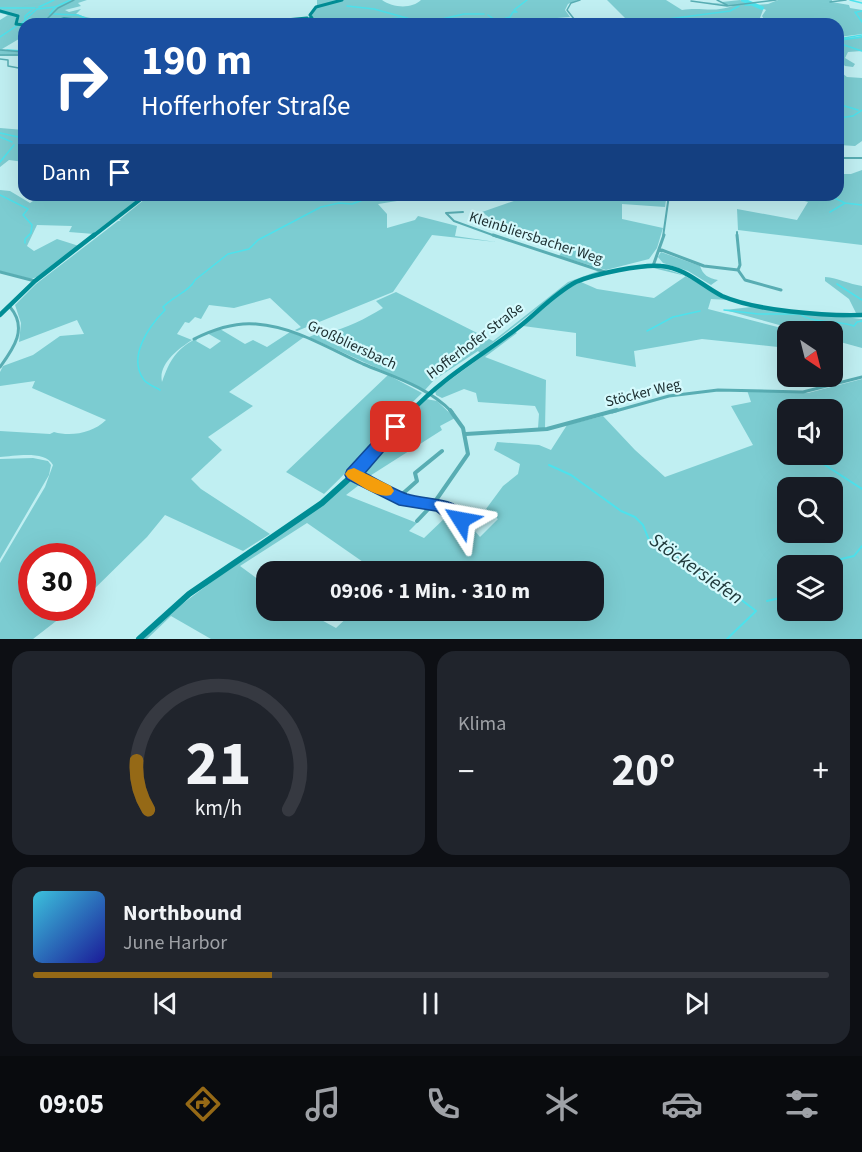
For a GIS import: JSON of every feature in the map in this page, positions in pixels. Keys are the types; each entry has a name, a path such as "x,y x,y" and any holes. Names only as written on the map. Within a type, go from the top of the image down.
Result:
{"street":[{"path":"48,18 58,8 74,0"},
{"path":"308,18 316,7 342,0"},
{"path":"573,18 567,10 571,3 580,0"},
{"path":"717,0 731,6"},
{"path":"761,0 768,3"},
{"path":"691,1 731,6 768,3 776,0"},
{"path":"830,2 846,0"},
{"path":"0,11 18,15 16,24 18,24"},
{"path":"0,50 18,53"},
{"path":"0,57 18,55"},
{"path":"0,57 8,60 8,66 18,68"},
{"path":"844,158 862,158"},
{"path":"0,315 35,281 138,201"},
{"path":"653,266 664,234 668,201"},
{"name":"Kleinbliersbacher Weg","path":"463,212 446,213 454,221 465,226 607,273"},
{"path":"737,232 740,265 738,270"},
{"path":"659,249 704,266 738,270 745,280 781,290"},
{"name":"Hofferhofer Straße","path":"139,639 189,594 303,518 353,475 428,393 513,332 563,290 579,281 607,273 653,266 683,272 721,295 745,304 836,316 862,315"},
{"path":"0,272 35,281"},
{"path":"0,367 11,352 18,336 19,320 10,307"},
{"name":"Großbliersbach","path":"194,339 223,326 252,324 295,332 428,393 459,418 466,434"},
{"name":"Stöcker Weg","path":"466,434 547,429 669,396 718,390 803,392 862,377"},
{"path":"417,521 434,503 468,454 466,434"},
{"path":"399,497 417,481 415,473 442,451"},
{"path":"353,475 399,497 414,502 434,503 446,508 461,520"}],"shaded area":[{"path":"0,0 87,0 78,3 81,6 65,10 69,12 81,9 76,14 93,18 18,18 18,40 2,49 18,50 18,56 0,56 0,20 8,15 0,13"},
{"path":"317,0 382,0 391,5 402,6 413,5 421,0 578,0 568,4 565,10 570,17 557,18 310,18"},
{"path":"607,0 666,0 682,10 713,10 733,6 702,2 724,4 722,2 740,0 763,10 760,18 625,18"},
{"path":"778,0 832,0 832,2 849,5 850,8 862,10 862,34 844,36 844,18 763,18 766,10 756,5"},
{"path":"862,36 862,51 848,52 845,58 855,64 853,67 844,65 844,39"},
{"path":"844,75 862,78 862,141 855,146 844,145"},
{"path":"0,128 18,130 18,161 9,160 0,167"},
{"path":"862,170 862,245 738,230 737,209 797,220 808,202 805,201 844,201 844,174"},
{"path":"0,190 10,191 18,196 18,201 30,203 33,201 135,201 94,234 69,232 72,226 37,225 27,246 34,251 57,239 79,246 31,279 0,271"},
{"path":"143,201 397,201 378,204 387,214 387,228 415,220 418,216 457,226 455,236 496,242 432,235 393,292 297,331 295,330 301,327 270,298 234,308 209,305 201,319 195,317 189,323 185,322 177,334 192,340 175,352 166,363 162,382 171,361 185,345 199,337 196,341 210,349 221,341 207,333 220,329 245,344 253,340 267,347 290,332 304,337 229,392 253,406 208,437 222,450 191,479 201,489 270,534 243,551 165,515 147,537 96,587 96,543 18,543 18,621 56,621 33,639 0,639 0,563 45,487 53,465 49,460 37,456 0,457 0,431 74,434 95,428 106,420 32,388 35,381 0,386 0,372 3,366 33,355 60,336 84,334 77,320 19,342 21,323 15,305 36,284 121,221 119,220"},
{"path":"514,201 666,201 665,207 622,204 622,219 663,228 657,248 649,259 606,270 559,256 565,248 501,226 482,212"},
{"path":"661,252 700,266 706,276 718,280 711,285 688,271 663,263 658,257"},
{"path":"644,267 657,268 669,270 683,275 653,268 636,269"},
{"path":"601,270 604,272 561,290 480,353 478,351 434,380 425,390 309,337 323,331 327,333 349,326 363,319 383,308 376,301 396,292 493,341 568,282"},
{"path":"685,276 729,300 711,299 708,309 777,327 777,347 702,339 634,351 636,367 576,356 576,333 523,326 567,289 581,282 597,289 654,298"},
{"path":"825,277 862,286 862,313 856,313 849,299 825,281"},
{"path":"751,307 862,319 862,348 843,343 843,321 777,321 777,324 725,310"},
{"path":"515,332 517,333 485,357 546,380 545,428 538,428 539,414 535,406 478,402 476,393 464,389 442,398 436,395 435,391"},
{"path":"388,375 422,393 324,494 286,472"},
{"path":"862,379 862,639 211,639 171,616 147,639 143,639 192,596 299,521 350,481 363,482 346,495 417,523 409,531 424,538 446,517 453,516 463,525 467,522 480,537 498,519 486,509 503,486 518,474 520,464 494,450 497,442 539,445 551,450 567,425 603,416 665,477 753,445 731,406 751,402 747,390 808,393 831,387 843,387 843,384"},
{"path":"426,399 437,401 455,418 440,426 442,430 365,479 361,477 360,471 396,429"},
{"path":"33,458 48,461 51,465 49,475 0,559 0,459"}],"waterway":[{"path":"39,7 54,0"},
{"path":"55,7 71,0"},
{"path":"507,18 513,12 517,12 514,10 527,0"},
{"path":"743,0 762,8"},
{"path":"850,0 862,3"},
{"path":"745,5 750,5"},
{"path":"347,6 374,9 407,18"},
{"path":"676,18 730,11 739,6"},
{"path":"27,18 37,9 55,7"},
{"path":"50,14 55,7"},
{"path":"0,8 35,8"},
{"path":"25,18 32,10"},
{"path":"857,12 862,11"},
{"path":"855,12 862,22"},
{"path":"54,14 78,15 85,18"},
{"path":"446,18 464,14 484,14"},
{"path":"488,15 492,18"},
{"path":"0,37 18,25"},
{"path":"844,38 862,35"},
{"path":"856,38 862,37"},
{"path":"844,40 855,38"},
{"path":"844,45 862,51"},
{"path":"7,50 18,51"},
{"path":"844,106 858,110"},
{"path":"844,117 853,116 862,110"},
{"path":"0,133 18,137"},
{"path":"0,137 12,142"},
{"path":"0,162 14,145"},
{"path":"0,195 28,209 23,215 32,225 31,233 25,239 25,243"},
{"path":"160,390 144,380 139,371 138,362 142,342 165,310 163,307 167,303 228,254 249,249 258,240 321,207 360,201"},
{"path":"841,201 845,203"},
{"path":"830,212 845,203"},
{"path":"845,203 862,205"},
{"path":"837,284 862,300"},
{"path":"724,310 758,314 800,314 819,321 854,326 857,322 862,321"},
{"path":"647,331 673,317 700,311"},
{"name":"Stöckersiefen","path":"549,465 571,475 621,511 635,517 643,525 649,540 693,564 699,573 714,585 735,595 756,611 727,639"},
{"path":"825,465 862,489"},
{"path":"843,559 854,556 862,546"},
{"path":"767,601 777,599"}],"slow traffic":[{"path":"354,474 385,491"}],"route":[{"path":"396,427 353,475 405,500 440,505 461,520"}]}
